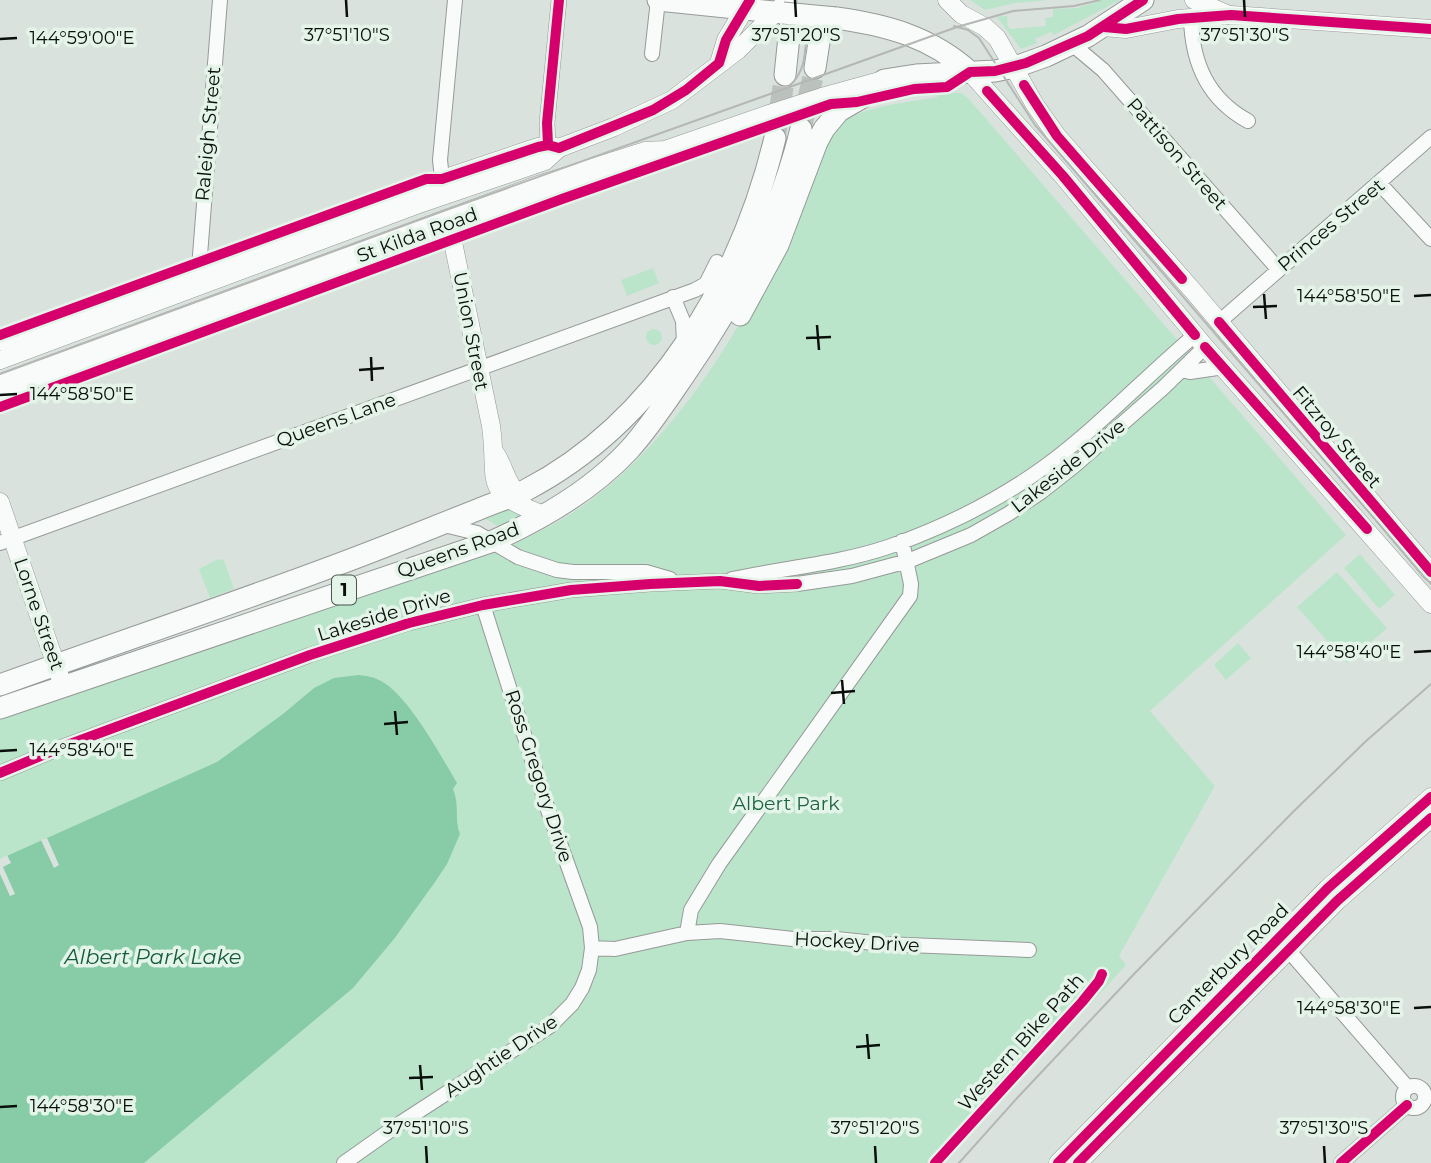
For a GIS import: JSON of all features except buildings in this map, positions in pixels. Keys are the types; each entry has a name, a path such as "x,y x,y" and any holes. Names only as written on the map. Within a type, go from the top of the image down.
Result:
{"highway":[{"path":"658,0 781,9 828,24 879,24 899,30 947,55 970,72"},
{"name":"St Kilda Road","path":"884,80 1015,67 1072,44 1104,27 1143,0"},
{"path":"781,9 785,75"},
{"path":"815,68 828,24"},
{"path":"629,450 643,443 687,394 731,331 778,245 811,155 824,129 839,111 870,93 884,80"},
{"name":"Queens Road","path":"0,708 493,541 576,495 629,450 683,377 736,294 770,225 793,164 802,129"},
{"name":"Queens Road","path":"0,685 444,524 513,496 553,474 603,439 635,408 684,345 709,306 743,239 760,193 775,138"},
{"path":"104,649 111,671"}],"main road":[{"name":"Fitzroy Street","path":"947,0 964,16 993,34 1015,67 1035,105 1057,136 1431,572"},
{"path":"1194,0 1231,15"},
{"path":"719,63 726,40 748,5"},
{"name":"St Kilda Road","path":"0,341 238,254 443,187 545,161 554,146 660,107 738,50 781,9"},
{"path":"1104,27 1126,29 1191,18 1231,15 1431,29"},
{"name":"Fitzroy Street","path":"970,72 1063,176 1200,341 1431,604"},
{"name":"St Kilda Road","path":"0,398 450,226 650,163 665,150 769,114 884,80"},
{"name":"St Kilda Road","path":"0,360 232,274 443,187"},
{"name":"Union Street","path":"443,187 495,453 494,481 513,496"},
{"name":"St Kilda Road","path":"0,383 424,229 450,226"},
{"path":"232,274 238,254"},
{"name":"Lakeside Drive","path":"1200,341 1219,323"},
{"path":"513,496 520,506 544,515"},
{"name":"Lorne Street","path":"0,502 7,541 64,687"},
{"name":"Canterbury Road","path":"1078,1163 1283,945 1328,888 1431,797"},
{"name":"Canterbury Road","path":"1058,1163 1283,945 1431,818"}],"street":[{"name":"Raleigh Street","path":"199,268 220,0"},
{"name":"Union Street","path":"443,187 440,160 455,0"},
{"path":"554,146 547,122 559,0"},
{"path":"652,54 658,0"},
{"path":"1191,18 1196,60 1206,83 1222,103 1248,121"},
{"name":"Pattison Street","path":"1072,44 1103,70 1278,269"},
{"name":"Princes Street","path":"1219,323 1431,137"},
{"path":"1380,183 1431,239"},
{"name":"Queens Lane","path":"7,541 705,285 717,262"},
{"path":"673,297 682,321 684,345"},
{"name":"Lakeside Drive","path":"720,581 759,586 852,576 908,561 971,535 1030,499 1074,466 1183,370 1200,341"},
{"name":"Lakeside Drive","path":"0,773 62,747 310,655 409,622 483,605 571,590 720,581 836,561 902,541 975,509 1019,485 1200,341"},
{"path":"1183,370 1190,372 1224,367"},
{"path":"444,524 473,532 518,557 557,570 646,572 680,582"},
{"path":"687,933 691,910 719,864 908,599 911,584 902,541"},
{"name":"Ross Gregory Drive","path":"483,605 543,798 588,918 592,948"},
{"name":"Hockey Drive","path":"592,948 615,949 687,933 720,931 793,939 1029,950"},
{"path":"1283,945 1408,1088"},
{"name":"Aughtie Drive","path":"344,1163 559,1018 582,988 589,970 592,948"},
{"path":"1415,1086 1427,1098 1416,1107 1407,1105 1404,1095 1408,1088 1415,1086"},
{"path":"1341,1163 1407,1105"}],"green space":[{"path":"970,0 1049,0 1015,3 985,10"},
{"path":"1102,0 1120,0 1054,35 1051,32 1035,39 1037,43 1021,49 997,17 1007,16 1008,27 1011,29 1046,26 1045,18 1053,17 1053,9 1077,8"},
{"name":"Albert Park","path":"941,92 961,93 968,98 1346,535 1150,711 1215,786 1119,956 1126,965 945,1163 0,1163 0,719 518,542 574,512 615,481 659,437 716,361 767,270 815,161 835,131 845,121 864,112 937,97"},
{"path":"653,268 659,283 627,296 621,280"},
{"path":"654,329 660,331 660,343 654,345 648,343 646,337 648,331"},
{"path":"506,509 523,515 501,528 484,518"},
{"path":"1360,554 1395,595 1379,609 1344,568"},
{"path":"218,559 224,560 234,589 210,598 199,569"},
{"path":"1337,572 1387,628 1347,663 1297,607"},
{"path":"1238,643 1251,658 1226,680 1214,665"}],"water":[{"name":"Albert Park Lake","path":"359,675 381,681 402,699 423,727 457,783 453,789 460,834 447,864 394,939 353,988 144,1163 0,1163 0,859 217,762 314,688 334,678"}],"pier":[{"path":"47,838 59,865 54,868 41,840"},
{"path":"7,855 11,863 3,867 15,894 10,896 0,874 0,859"}],"tunnel":[{"path":"801,129 815,68"},
{"path":"775,138 785,75"}],"tram line":[{"path":"0,374 446,210 957,27 1013,11 1074,6 1100,0"},
{"path":"954,26 968,30 979,38 1035,125 1431,584"},
{"path":"789,86 802,67 807,28"},
{"path":"959,1163 1135,973 1293,812 1365,742 1431,684"}],"cycle path":[{"path":"548,145 547,123 559,0"},
{"path":"0,335 426,179 442,179 538,147 548,145 559,148 653,110 686,90 719,63 726,40 750,0"},
{"path":"0,407 562,199 831,104 857,102 914,89 947,87 970,72 995,71 1026,63 1088,36 1143,0"},
{"path":"1104,27 1126,29 1178,19 1231,15 1431,29"},
{"path":"1024,85 1057,136 1182,279"},
{"path":"987,91 1063,176 1195,335"},
{"path":"1219,322 1431,572"},
{"path":"1205,347 1367,529"},
{"path":"0,773 62,747 310,655 409,623 483,605 571,590 650,584 720,581 759,586 797,584"},
{"path":"1058,1163 1328,888 1431,797"},
{"path":"1078,1163 1337,901 1431,818"},
{"name":"Western Bike Path","path":"935,1163 1082,1002 1102,974"},
{"path":"1341,1163 1407,1105"}]}
